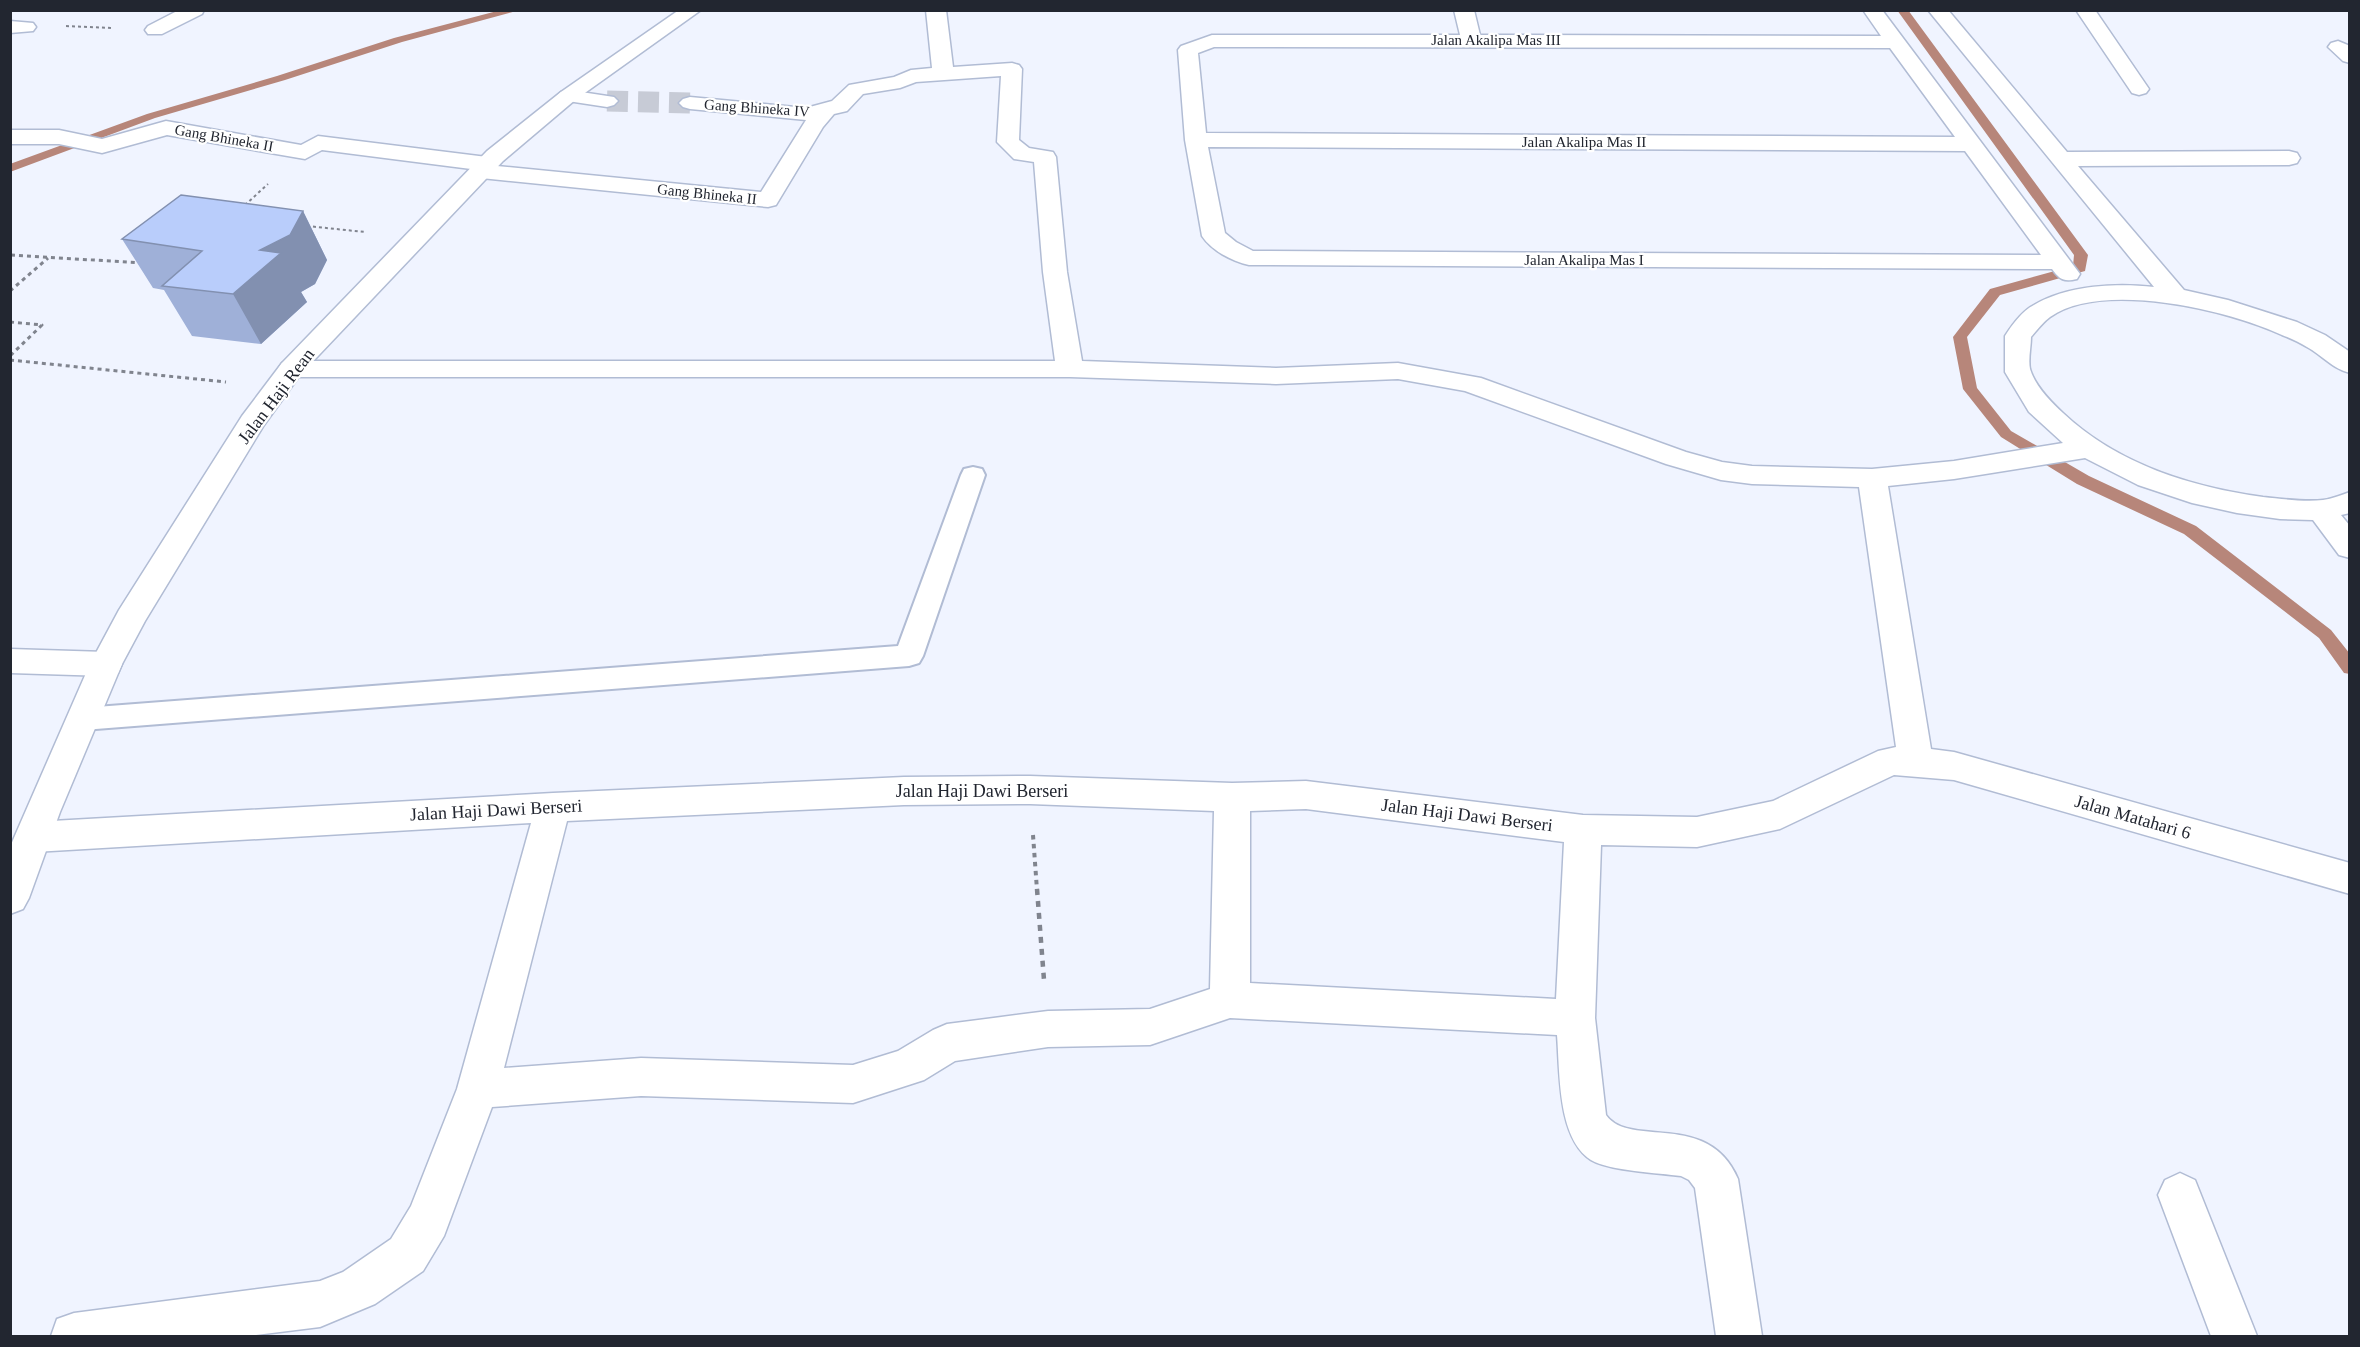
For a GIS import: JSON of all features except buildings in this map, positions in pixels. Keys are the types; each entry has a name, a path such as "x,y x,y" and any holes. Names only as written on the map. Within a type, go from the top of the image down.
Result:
{"street":[{"path":"155,30 195,10"},
{"name":"Jalan Haji Rean","path":"10,898 42,812 106,664 143,598 252,422 285,378 495,156 568,96 692,10"},
{"path":"936,10 943,72"},
{"path":"1464,10 1472,39"},
{"path":"1872,10 2086,296"},
{"path":"1937,10 2175,296"},
{"path":"2085,10 2139,89"},
{"name":"Jalan Akalipa Mas III","path":"1196,140 1188,50 1212,41 1472,39 1896,42"},
{"name":"Gang Bhineka II","path":"10,137 72,139 102,146 166,128 305,152 318,143 484,168 768,200 814,124 825,111 839,106 856,89 900,82 911,75 1012,69 1008,142 1022,154 1045,157 1055,272 1070,369"},
{"path":"568,96 607,101"},
{"name":"Gang Bhineka IV","path":"690,103 806,114 825,111"},
{"name":"Jalan Akalipa Mas II","path":"1196,140 1971,144"},
{"name":"Jalan Akalipa Mas I","path":"1196,140 1214,236 1227,247 1249,258 2059,262"},
{"path":"2062,159 2289,158"},
{"path":"2349,365 2316,341 2247,312 2175,296 2128,292 2086,296 2042,311 2018,336 2017,370 2040,410 2077,450 2160,484 2242,506 2320,510 2349,502"},
{"path":"285,378 1070,369 1276,376 1398,371 1471,384 1676,458 1721,471 1752,475 1872,478 1954,470 2077,450"},
{"path":"1872,478 1915,761"},
{"path":"2320,510 2349,548"},
{"path":"10,661 106,664"},
{"name":"Jalan Haji Dawi Berseri","path":"34,837 552,807 904,791 1030,790 1232,797 1306,795 1583,830 1696,832 1780,814 1890,761 1915,761"},
{"name":"Jalan Matahari 6","path":"1915,761 1954,766 2349,882"},
{"path":"1230,1000 1232,797"},
{"path":"74,1336 320,1304 359,1288 407,1256 428,1220 478,1089 552,807"},
{"path":"1583,830 1575,1018 1586,1116 1592,1132 1606,1145 1685,1156 1704,1165 1716,1179 1739,1336"},
{"path":"478,1089 641,1077 853,1084 909,1066 947,1043 1048,1029 1150,1027 1230,1000 1575,1018"},
{"path":"2180,1195 2234,1336"}],"lane":[{"path":"83,718 909,656 973,475"}],"path":[{"path":"18,27 71,26 155,30"},
{"path":"300,225 415,238"},
{"path":"11,255 151,264"},
{"path":"10,291 49,257"},
{"path":"10,322 42,325 10,358"},
{"path":"10,358 285,378"},
{"path":"1030,790 1048,1029"}],"waterway":[{"path":"10,168 151,116 281,78 398,40 515,10"},
{"path":"1902,10 2081,255 2080,268 1995,292 1960,337 1970,389 2006,434 2083,480 2190,530 2325,634 2350,668"}],"tunnel":[{"path":"607,101 690,103"}]}
